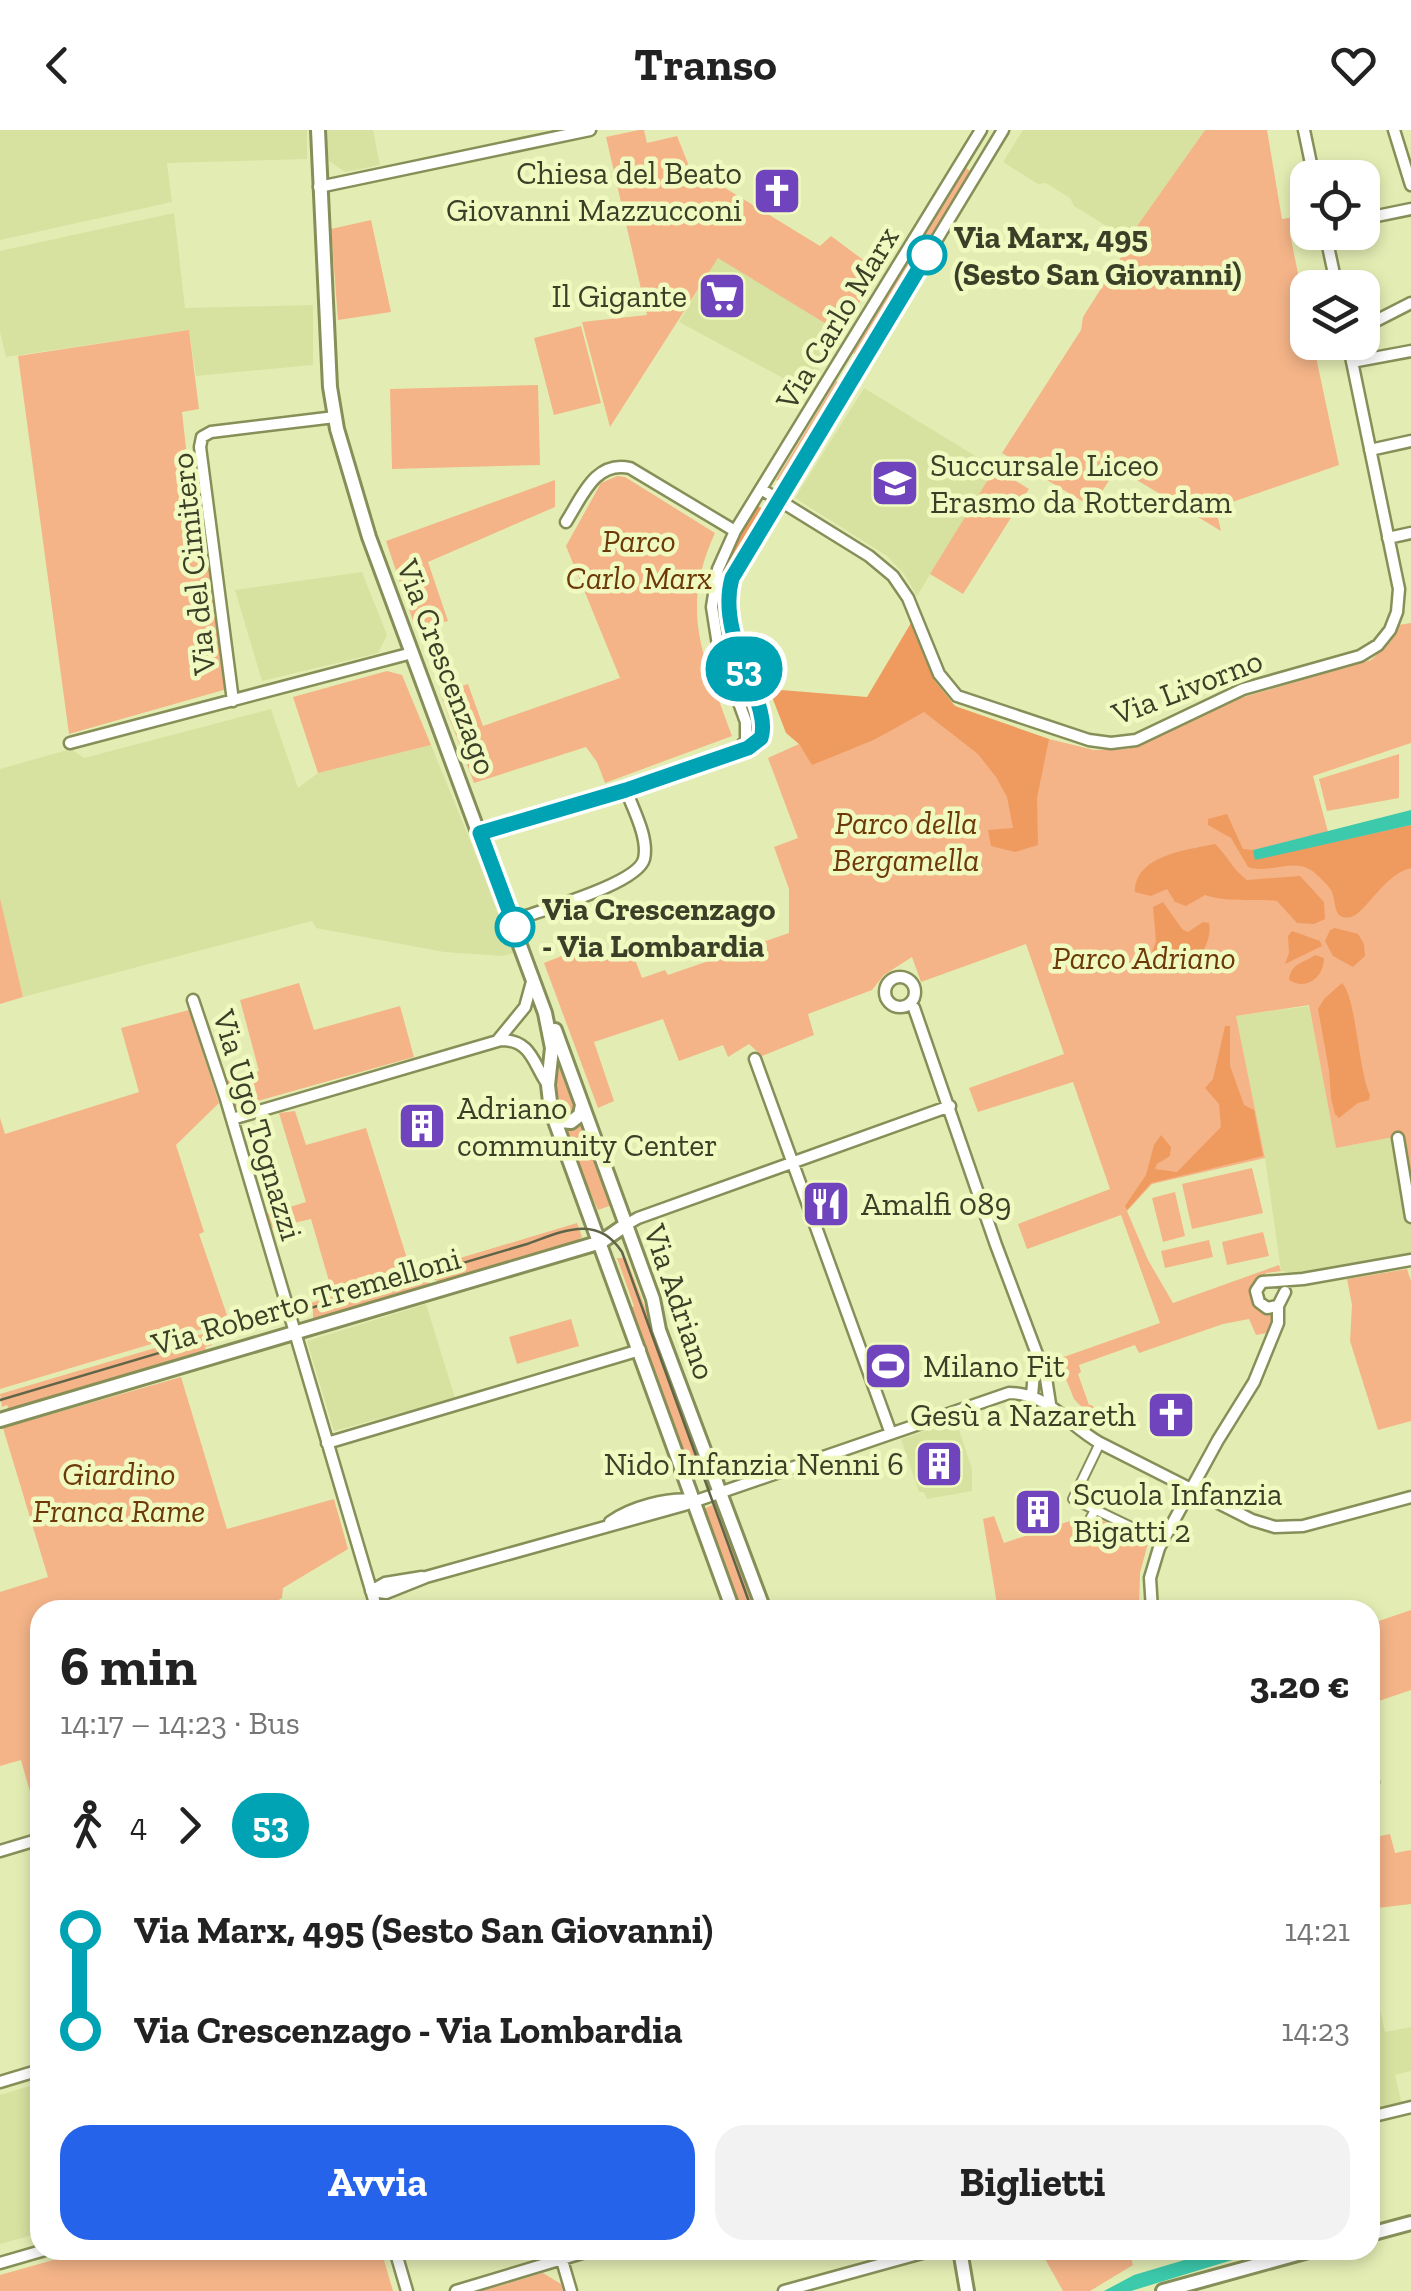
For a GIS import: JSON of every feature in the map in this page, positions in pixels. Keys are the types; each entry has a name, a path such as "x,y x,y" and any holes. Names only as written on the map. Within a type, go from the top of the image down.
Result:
{"street":[{"name":"Via Crescenzago","path":"318,130 329,370 335,417 362,518 534,977"},
{"path":"319,187 590,130"},
{"name":"Via Carlo Marx","path":"981,130 735,531 716,576 712,616 718,646 754,729 763,721 730,632 728,602 734,573 1003,130"},
{"path":"1304,130 1310,160"},
{"path":"1394,130 1411,185"},
{"path":"1380,216 1411,210"},
{"path":"1380,319 1411,304"},
{"path":"1352,362 1411,351"},
{"name":"Via Livorno","path":"762,490 869,556 892,576 908,598 939,674 956,696 1111,744 1150,735 1243,688 1346,662 1375,647 1390,630 1399,601 1352,362"},
{"name":"Via del Cimitero","path":"233,700 200,447 202,437 211,432 335,417"},
{"path":"1370,450 1411,441"},
{"path":"566,522 596,476 621,466 735,531"},
{"path":"1388,538 1411,533"},
{"path":"70,743 412,653"},
{"path":"480,833 626,790 752,746 754,729"},
{"path":"737,751 754,729"},
{"path":"524,916 616,882 637,870 643,862 644,845 626,790"},
{"path":"497,1041 525,1007 534,977"},
{"name":"Via Adriano","path":"534,977 552,1048 548,1085 552,1115 730,1600"},
{"name":"Via Ugo Tognazzi","path":"193,1000 374,1600"},
{"path":"910,1004 1046,1378 1050,1404"},
{"name":"Via Adriano","path":"545,1012 559,1039 653,1299 659,1330 760,1600"},
{"path":"232,1119 497,1041 514,1041 528,1049 548,1085"},
{"path":"755,1059 890,1432"},
{"path":"552,1115 565,1122 574,1120 581,1112 581,1100"},
{"path":"624,1226 634,1219 950,1106"},
{"path":"1398,1138 1411,1217"},
{"name":"Via Roberto Tremelloni","path":"0,1420 601,1242 624,1226"},
{"path":"1278,1306 1264,1306 1256,1292 1265,1281 1282,1287 1303,1279 1411,1260"},
{"path":"1151,1600 1153,1564 1190,1488 1254,1382 1278,1323 1282,1287"},
{"path":"327,1443 640,1350"},
{"path":"1032,1396 1035,1354"},
{"path":"372,1591 386,1593 426,1577 608,1530 628,1512 680,1498 694,1500 1000,1394 1032,1396 1050,1404 1072,1426 1100,1443 1262,1524 1303,1526 1411,1497"},
{"path":"1100,1443 1073,1499 1148,1536"},
{"path":"1088,1523 1095,1510"},
{"path":"0,1851 30,1842"},
{"path":"0,2082 30,2073"},
{"path":"1380,2115 1411,2107"},
{"path":"1380,2231 1411,2222"},
{"path":"0,2263 30,2254"},
{"path":"398,2260 407,2291"},
{"path":"456,2291 543,2260"},
{"path":"562,2260 571,2291"},
{"path":"784,2291 896,2260"},
{"path":"962,2260 967,2291"},
{"path":"1163,2291 1276,2260"}],"shaded area":[{"path":"0,130 307,130 307,159 167,163 172,202 0,240"},
{"path":"323,130 373,130 380,165 345,172 329,161"},
{"path":"1023,130 1205,130 1128,239 1074,206 1070,198 1046,183 1038,184 1003,162"},
{"path":"174,213 185,308 313,305 313,365 196,376 189,330 6,357 0,332 0,251"},
{"path":"718,257 841,333 805,390 679,322"},
{"name":"Succursale Liceo Erasmo da Rotterdam","path":"864,388 995,468 917,596 887,556 795,498"},
{"path":"758,506 763,509 733,560 723,596 727,633 759,722 754,724 726,650 717,593 727,556"},
{"path":"362,572 387,635 378,653 262,681 235,590"},
{"path":"911,623 935,681 955,706 1049,739 1037,798 1038,845 1015,852 991,846 988,830 1013,828 1007,797 978,754 924,712 874,740 812,765 799,744 786,733 769,689 867,697"},
{"path":"271,709 298,788 318,773 431,745 516,952 503,956 444,952 316,928 312,921 23,997 0,898 0,769 71,749 84,758"},
{"path":"1227,814 1243,849 1253,850 1256,859 1411,825 1411,868 1392,878 1356,914 1341,916 1330,888 1309,869 1295,865 1248,867 1231,838 1208,825 1208,819"},
{"path":"1215,844 1247,880 1300,876 1324,902 1325,919 1314,924 1297,923 1277,901 1205,895 1186,906 1175,902 1167,889 1151,896 1135,892 1137,880 1153,862"},
{"path":"1163,902 1188,932 1203,922 1209,923 1209,935 1199,957 1190,966 1168,974 1148,963 1156,941 1153,907"},
{"path":"1335,928 1358,934 1364,944 1365,956 1353,967 1333,956 1325,941"},
{"path":"1292,931 1320,941 1322,946 1285,964 1288,936"},
{"path":"1315,955 1324,958 1318,976 1302,984 1289,980 1295,967"},
{"path":"1342,983 1351,1002 1370,1095 1369,1100 1358,1103 1339,1118 1331,1098 1318,1009"},
{"path":"1309,1006 1336,1148 1404,1135 1411,1177 1411,1257 1303,1275 1281,1271 1265,1158 1236,1016"},
{"path":"1225,1026 1230,1026 1230,1066 1244,1105 1254,1110 1263,1156 1151,1183 1127,1210 1125,1206 1146,1175 1154,1145 1161,1135 1171,1147 1170,1156 1155,1169 1177,1172 1221,1127 1219,1104 1205,1088 1213,1079"},
{"path":"426,1304 455,1398 334,1431 307,1341"},
{"name":"Nido Infanzia Nenni 6","path":"956,1421 972,1469 972,1491 927,1499 924,1492 919,1492 901,1439"},
{"path":"1380,2009 1385,2032 1411,2027 1411,2071 1395,2075 1403,2109 1380,2115"},
{"path":"30,2086 30,2236 0,2244 0,2095"}],"green space":[{"path":"644,130 647,143 677,136 689,166 820,246 831,236 878,271 841,333 718,258 610,427 582,322 647,315 606,137"},
{"path":"1205,130 1267,130 1282,219 1290,218 1290,250 1293,250 1297,270 1290,270 1290,360 1317,360 1339,465 1221,506 1217,514 1221,531 1117,468 1092,507 1002,453 1081,330 1083,317 1126,249 1123,246"},
{"path":"966,168 970,171 858,356 853,353"},
{"path":"371,220 391,312 338,320 331,229"},
{"path":"581,326 601,403 554,415 534,338"},
{"path":"189,330 199,409 182,412 187,457 197,457 227,689 69,734 18,356"},
{"path":"836,381 841,384 781,482 776,480"},
{"path":"538,385 540,465 392,469 390,389"},
{"path":"995,468 1029,489 963,594 930,574"},
{"name":"Parco Carlo Marx","path":"625,477 715,533 698,588 697,612 705,659 732,736 605,783 586,747 474,783 440,693 468,684 483,726 620,678 566,546 601,483"},
{"path":"555,480 555,507 428,562 448,621 416,630 386,541"},
{"path":"1411,623 1411,743 1313,776 1331,843 1411,825 1411,1177 1404,1135 1336,1148 1309,1005 1236,1016 1265,1158 1152,1184 1127,1211 1148,1260 1173,1303 1279,1265 1281,1271 1266,1273 1252,1288 1257,1307 1274,1316 1267,1333 1256,1335 1249,1319 1139,1353 1135,1345 1079,1365 1078,1374 1089,1405 1095,1410 1116,1402 1103,1430 1074,1399 1058,1359 1160,1323 1121,1215 1027,1249 1018,1224 1110,1189 1073,1082 978,1112 969,1088 1064,1054 1026,944 921,982 912,957 884,975 872,990 808,1014 814,1035 762,1056 749,1044 728,1057 723,1045 679,1061 663,1019 594,1042 614,1101 598,1108 544,963 582,948 588,961 630,946 642,978 665,970 668,975 789,933 789,889 774,847 798,838 768,758 799,744 812,764 874,740 943,699 966,712 1049,739 1094,750 1128,749 1237,699 1371,660 1391,641 1399,625"},
{"path":"387,671 402,675 431,745 318,773 293,697"},
{"path":"1399,754 1399,798 1327,811 1319,779"},
{"path":"0,898 23,997 0,1004"},
{"path":"299,983 314,1030 400,1006 414,1057 233,1111 220,1083 259,1071 240,1000"},
{"path":"189,1010 219,1103 176,1145 204,1232 199,1234 229,1321 0,1389 0,1118 5,1134 139,1092 121,1028"},
{"path":"559,1051 577,1102 575,1112 567,1117 557,1112 552,1098"},
{"path":"295,1111 306,1145 366,1128 410,1268 331,1288 311,1219 272,1228 267,1214 306,1202 279,1113"},
{"path":"583,1121 612,1205 598,1210 562,1128"},
{"path":"1252,1168 1263,1213 1192,1229 1182,1184"},
{"path":"1175,1192 1185,1236 1163,1242 1152,1198"},
{"path":"577,1223 582,1237 574,1242 439,1282 434,1279 430,1267"},
{"path":"1263,1232 1269,1256 1227,1265 1222,1242"},
{"path":"1209,1240 1213,1257 1165,1268 1161,1251"},
{"path":"617,1258 626,1258 709,1472 693,1474 630,1308 634,1306"},
{"path":"1407,1269 1411,1281 1411,1421 1378,1430 1350,1341 1352,1305 1347,1279"},
{"path":"420,1270 426,1272 430,1285 313,1319 313,1306 308,1304 336,1295 336,1291"},
{"path":"571,1319 579,1346 517,1364 509,1337"},
{"path":"209,1332 212,1345 206,1350 9,1410 7,1405 2,1407 0,1394"},
{"name":"Giardino Franca Rame","path":"181,1377 227,1529 334,1499 348,1549 283,1588 278,1600 30,1600 30,1792 21,1760 0,1766 0,1592 48,1577 3,1428"},
{"path":"714,1504 754,1600 734,1600 702,1510"},
{"path":"994,1516 1004,1543 1079,1518 1088,1523 1100,1519 1148,1543 1140,1573 1139,1600 996,1600 983,1519"},
{"path":"1411,1610 1411,1690 1380,1701 1380,1621"},
{"path":"1390,1834 1395,1853 1411,1850 1411,1904 1380,1908 1380,1836"},
{"path":"53,2260 384,2260 393,2291 0,2291 0,2275"},
{"path":"1046,2260 1132,2260 1133,2265 1090,2291 1063,2291"},
{"path":"543,2273 561,2284 563,2291 481,2291"}],"water":[{"path":"1411,810 1411,825 1255,860 1253,850"},
{"path":"1184,2260 1232,2260 1131,2291 1104,2291 1134,2275"}],"tram line":[{"path":"0,1400 565,1231 590,1229 612,1240 622,1252 748,1600"}],"bus line":[{"name":"53","path":"515,927 480,833 626,790 758,743 763,721 729,627 727,606 732,578 927,255"}],"place":[{"name":"Chiesa del Beato Giovanni Mazzucconi","path":"777,191"},
{"name":"Via Marx, 495 (Sesto San Giovanni)","path":"927,255"},
{"name":"Il Gigante","path":"722,296"},
{"name":"Succursale Liceo Erasmo da Rotterdam","path":"895,483"},
{"name":"Via Crescenzago - Via Lombardia","path":"515,927"},
{"name":"Adriano community Center","path":"422,1126"},
{"name":"Amalfi 089","path":"826,1204"},
{"name":"Milano Fit","path":"888,1366"},
{"name":"Gesù a Nazareth","path":"1171,1415"},
{"name":"Nido Infanzia Nenni 6","path":"939,1464"},
{"name":"Scuola Infanzia Bigatti 2","path":"1038,1512"}],"park label":[{"name":"Parco della Bergamella","path":"906,842"},
{"name":"Parco Adriano","path":"1144,958"}]}
